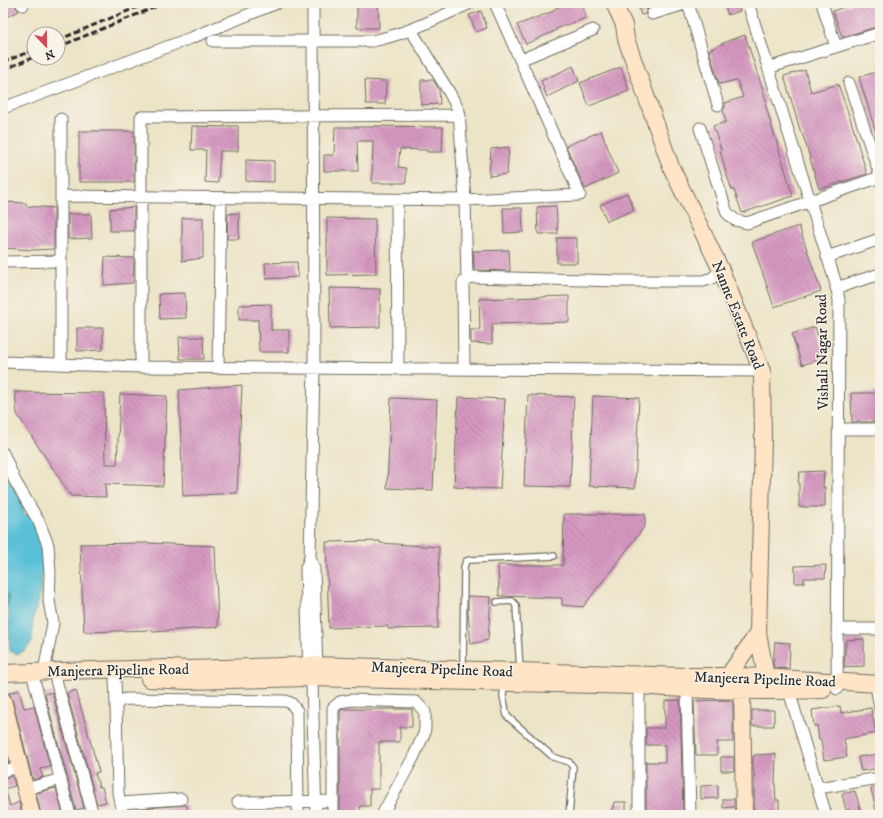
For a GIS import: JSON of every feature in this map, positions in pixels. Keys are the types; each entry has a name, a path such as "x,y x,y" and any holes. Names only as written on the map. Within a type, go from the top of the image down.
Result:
{"main road":[{"name":"Nanne Estate Road","path":"605,3 617,29 626,38"},
{"name":"Nanne Estate Road","path":"614,3 624,25 626,38 671,167 721,270 762,371 763,439 758,633 766,677"},
{"path":"728,676 758,633"},
{"name":"Manjeera Pipeline Road","path":"3,681 45,677 169,674 187,681 313,674 463,669 520,671 639,686 687,690 789,691 837,686"},
{"name":"Manjeera Pipeline Road","path":"3,673 45,677 114,679 169,674"},
{"name":"Manjeera Pipeline Road","path":"313,674 504,682 578,678 686,676 766,677 837,686 879,689"},
{"path":"742,690 744,815"},
{"path":"3,700 7,732 20,767 32,815"}],"street":[{"path":"3,108 191,38 277,3"},
{"path":"313,3 314,368 310,558 306,568 313,674 316,815"},
{"path":"214,41 372,40 391,37 412,30 470,3"},
{"path":"62,196 464,200 580,195 495,3"},
{"path":"652,14 688,3 718,105"},
{"name":"Vishali Nagar Road","path":"748,3 839,300 837,686"},
{"path":"822,3 836,47"},
{"path":"412,30 450,92 460,115 467,278 463,283 464,369"},
{"path":"520,60 593,30"},
{"path":"768,68 880,33"},
{"path":"700,128 727,213 735,220 747,223 880,176 849,83"},
{"path":"141,367 141,117 460,115"},
{"path":"61,119 61,364"},
{"path":"218,368 221,198"},
{"path":"397,200 398,369"},
{"path":"827,257 880,239"},
{"path":"3,262 60,261"},
{"path":"467,278 703,281 712,278 721,270"},
{"path":"836,288 880,274"},
{"path":"3,362 218,368 762,371"},
{"path":"838,429 880,429"},
{"path":"3,453 15,481 39,522 48,545 50,572 49,601 54,623 45,677 61,779 70,815"},
{"path":"838,629 880,629"},
{"path":"45,677 93,815"},
{"path":"114,679 118,793 123,815"},
{"path":"639,686 639,815"},
{"path":"879,689 880,708"},
{"path":"687,690 690,815"},
{"path":"789,691 826,815"},
{"path":"116,705 120,701 126,699 291,703 297,711 298,815"},
{"path":"333,815 333,708 340,702 351,700 416,702 425,712 424,734 413,758 382,815"},
{"path":"3,771 20,767"},
{"path":"818,788 880,778"},
{"path":"26,789 61,779"},
{"path":"120,803 181,799"},
{"path":"238,802 332,801"}],"lane":[{"path":"463,669 464,573 466,561 554,556"},
{"path":"497,602 512,601 516,605 520,671"},
{"path":"504,682 503,696 507,716 553,757 569,762 572,768 569,815"}],"water":[{"path":"3,470 23,501 24,515 31,515 40,524 45,563 38,603 33,618 32,642 25,650 17,654 10,651 8,594 7,608 3,618"}],"building":[{"path":"4,3 14,3 19,11 8,16"},
{"path":"568,3 582,3 586,18 556,29 557,30 526,44 517,25 554,11 554,9"},
{"path":"637,3 657,3 657,5 647,9 645,14 641,15"},
{"path":"723,3 737,3 740,11 728,15"},
{"path":"855,3 877,3 880,11 880,26 842,37 833,11"},
{"path":"357,4 378,4 379,28 357,28"},
{"path":"481,11 487,28 476,32 469,15"},
{"path":"745,35 767,103 765,104 793,196 742,213 726,173 721,149 713,126 726,122 723,110 725,103 743,97 737,80 719,84 709,50"},
{"path":"573,66 579,81 547,97 541,81"},
{"path":"621,67 629,91 589,106 580,83"},
{"path":"805,70 811,92 838,84 867,174 819,189 784,76"},
{"path":"880,71 880,139 878,139 859,77"},
{"path":"365,80 386,81 385,104 366,104"},
{"path":"421,80 433,80 439,90 440,104 421,105"},
{"path":"192,126 238,126 238,151 220,151 218,183 205,182 206,150 191,150"},
{"path":"335,127 443,127 442,152 400,149 398,167 406,168 406,183 372,183 373,141 357,141 358,171 324,171 324,155 334,155"},
{"path":"79,131 134,131 134,182 79,182"},
{"path":"601,131 618,173 585,189 566,146"},
{"path":"509,147 507,174 489,176 491,149"},
{"path":"246,160 274,161 274,182 246,181"},
{"path":"627,193 634,210 607,221 600,205"},
{"path":"3,202 26,203 26,206 54,208 54,249 33,250 3,248"},
{"path":"556,206 558,234 538,234 537,207"},
{"path":"134,207 134,231 110,231 110,209"},
{"path":"503,208 522,208 523,232 504,233"},
{"path":"239,213 239,239 227,239 228,214"},
{"path":"68,214 91,214 92,238 68,239"},
{"path":"182,218 203,218 203,258 182,261"},
{"path":"327,218 375,219 376,274 327,275"},
{"path":"799,226 821,291 774,307 752,242"},
{"path":"557,238 577,238 577,263 557,263"},
{"path":"509,250 510,271 474,270 473,251"},
{"path":"105,257 134,258 133,283 104,285"},
{"path":"297,262 298,277 266,279 265,263"},
{"path":"329,288 380,289 380,327 330,328"},
{"path":"185,293 186,318 160,319 159,294"},
{"path":"569,296 569,322 492,324 492,344 471,343 471,330 480,330 479,299"},
{"path":"271,304 271,330 289,330 289,352 259,352 258,320 239,320 239,305"},
{"path":"815,327 825,358 802,365 792,334"},
{"path":"77,328 103,328 103,350 77,351"},
{"path":"179,337 203,337 204,359 180,359"},
{"path":"242,385 237,493 183,496 179,390"},
{"path":"15,392 104,393 105,464 117,464 120,394 167,396 163,486 105,484 106,497 71,496 17,414"},
{"path":"851,393 880,393 880,422 852,422"},
{"path":"528,395 574,397 570,487 524,486"},
{"path":"593,396 639,398 635,488 589,486"},
{"path":"458,397 505,399 500,489 454,487"},
{"path":"391,398 437,400 433,490 387,488"},
{"path":"824,471 823,487 825,487 825,507 799,507 798,482 800,472"},
{"path":"564,514 645,514 645,526 583,607 562,605 562,598 499,596 498,565 563,565"},
{"path":"380,541 380,543 439,547 438,628 388,629 388,626 329,628 326,542"},
{"path":"147,543 215,546 218,627 153,632 152,630 84,632 80,544"},
{"path":"826,565 825,578 804,578 804,583 795,583 795,566"},
{"path":"468,596 491,597 488,640 471,644"},
{"path":"864,639 864,666 844,667 846,640"},
{"path":"775,642 790,643 789,669 774,668"},
{"path":"19,690 24,708 34,706 50,767 40,769 43,777 33,780 12,698 9,693"},
{"path":"76,690 99,772 95,773 99,787 102,787 106,802 97,804 67,693"},
{"path":"52,692 84,808 76,810 45,694"},
{"path":"680,700 683,815 646,815 646,762 665,762 665,745 646,745 646,728 665,728 665,701"},
{"path":"733,700 733,742 717,742 717,755 696,755 694,701"},
{"path":"840,706 841,713 871,708 876,733 844,739 847,757 824,760 817,725 814,726 812,710"},
{"path":"343,709 412,709 412,727 400,727 400,742 379,742 379,789 370,789 370,806 360,806 360,815 340,815 340,711"},
{"path":"752,710 774,710 774,726 752,726"},
{"path":"3,739 9,762 3,764"},
{"path":"776,754 775,785 776,800 779,800 779,815 754,815 753,757 754,755"},
{"path":"878,754 880,768 861,771 858,757"},
{"path":"721,757 734,757 734,771 721,771"},
{"path":"12,776 15,786 3,789 3,778"},
{"path":"718,785 718,798 701,799 701,786"},
{"path":"880,786 880,813 877,814 871,789"},
{"path":"56,788 63,815 41,815 36,793"},
{"path":"3,789 5,789 10,806 19,802 22,815 3,815"},
{"path":"855,791 862,815 850,815 849,809 846,810 842,794"},
{"path":"723,799 734,799 734,807 723,808"},
{"path":"614,802 626,802 626,815 611,815"},
{"path":"187,805 187,815 147,815 147,808"}],"railway":[{"path":"66,37 147,3"},
{"path":"66,44 165,3"},
{"path":"3,62 26,53"},
{"path":"3,70 26,60"}]}
